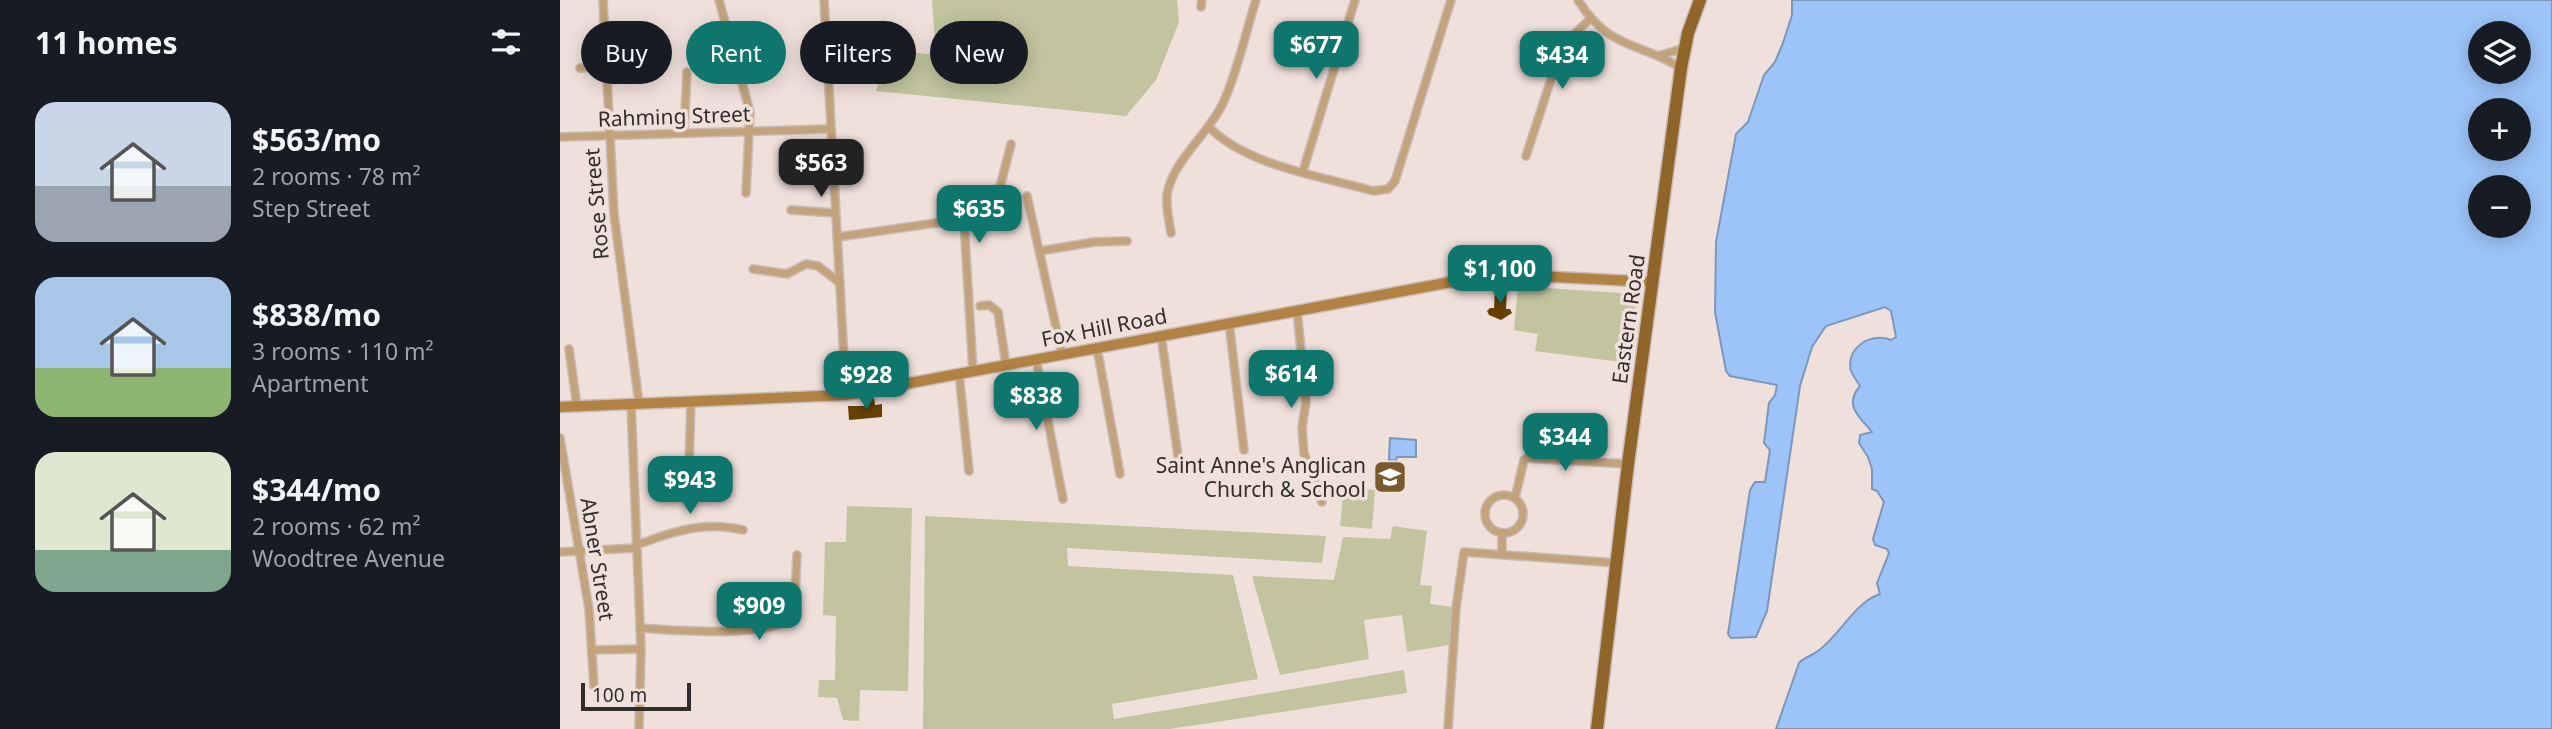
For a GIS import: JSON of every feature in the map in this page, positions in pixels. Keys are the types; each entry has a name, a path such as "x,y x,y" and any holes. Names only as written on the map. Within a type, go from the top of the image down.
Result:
{"highway":[{"name":"Eastern Road","path":"1597,729 1628,464 1681,68 1700,0"}],"main road":[{"name":"Fox Hill Road","path":"560,407 846,395 1478,277 1535,276 1653,282"}],"street":[{"name":"Rose Street","path":"603,0 604,21"},
{"path":"719,0 746,95 751,131 746,193"},
{"path":"824,0 846,395"},
{"path":"1171,233 1167,209 1170,185 1181,165 1210,128 1231,83 1256,0"},
{"path":"1303,171 1355,0"},
{"path":"1210,128 1223,142 1241,150 1373,191 1388,189 1395,181 1451,0"},
{"path":"1578,0 1590,19 1614,39 1633,48 1661,55 1681,68"},
{"path":"1526,156 1559,55 1570,38 1590,19"},
{"path":"1661,55 1685,48"},
{"name":"Rose Street","path":"606,84 618,263 632,342 641,649 639,729"},
{"path":"684,133 686,84"},
{"name":"Rahming Street","path":"560,137 830,130"},
{"path":"973,371 963,204 966,195 990,192 999,187 1004,179 1011,144"},
{"path":"1027,196 1062,354"},
{"path":"790,210 836,213"},
{"path":"838,237 943,222"},
{"path":"1040,251 1094,242 1127,240"},
{"path":"753,269 787,274 806,264 818,266 840,283"},
{"path":"980,306 989,305 998,312 1006,365"},
{"path":"1297,310 1306,402 1302,428 1304,453 1322,502"},
{"path":"1229,322 1244,450"},
{"path":"1161,335 1180,470"},
{"path":"1097,348 1120,474"},
{"path":"569,349 577,406"},
{"path":"1036,359 1063,499"},
{"path":"959,373 969,471"},
{"path":"689,466 691,401"},
{"name":"Abner Street","path":"560,438 580,550 594,686"},
{"path":"1515,498 1497,497 1485,511 1491,528 1502,533 1514,531 1522,521 1522,508 1515,498 1524,460 1527,458 1628,464"},
{"path":"560,552 636,546 658,537 709,524 743,530"},
{"path":"1502,533 1502,553"},
{"path":"1448,729 1462,557 1468,550 1617,563"},
{"path":"640,628 707,631 787,623 794,616 797,555"},
{"path":"592,650 641,649"}],"green space":[{"path":"932,0 1177,0 1179,22 1156,80 1126,116 876,91 878,84 916,84 916,53 930,54 930,84 1028,84 1028,21 934,21"},
{"path":"1518,286 1637,294 1629,363 1535,351 1538,334 1514,330"},
{"path":"1344,487 1375,490 1372,529 1340,526"},
{"path":"847,506 912,508 908,691 860,690 859,721 843,720 837,698 818,697 819,680 835,680 836,616 823,615 825,542 846,542"},
{"path":"925,516 1326,536 1322,563 1067,548 1068,566 1233,575 1258,679 1112,704 1114,719 1404,670 1407,693 1170,729 923,729"},
{"path":"1393,526 1427,531 1420,585 1432,586 1430,604 1452,607 1449,645 1407,652 1402,615 1364,620 1369,659 1280,675 1252,576 1334,580 1343,537 1390,539"}],"water":[{"path":"1792,0 2552,0 2552,729 1776,729 1799,663 1826,644 1863,604 1880,594 1877,583 1889,553 1887,549 1875,545 1873,539 1884,502 1877,491 1872,489 1872,469 1859,443 1860,435 1872,432 1858,416 1853,405 1855,393 1860,386 1851,371 1850,362 1856,349 1868,340 1891,340 1896,337 1891,311 1885,307 1826,326 1812,347 1800,386 1767,611 1756,637 1731,638 1728,634 1750,490 1755,482 1765,482 1770,450 1764,443 1769,403 1775,395 1777,385 1730,376 1726,371 1715,312 1716,242 1736,134 1748,122 1764,75 1775,62 1792,15"},
{"path":"1390,438 1416,440 1416,457 1389,460"}],"building":[{"path":"1495,289 1507,290 1506,309 1510,309 1512,313 1501,320 1489,315 1487,311 1494,308"},
{"path":"874,398 875,405 882,404 882,417 849,420 848,406 864,406 864,401"}],"place":[{"name":"Saint Anne's Anglican Church & School","path":"1390,477"}]}
